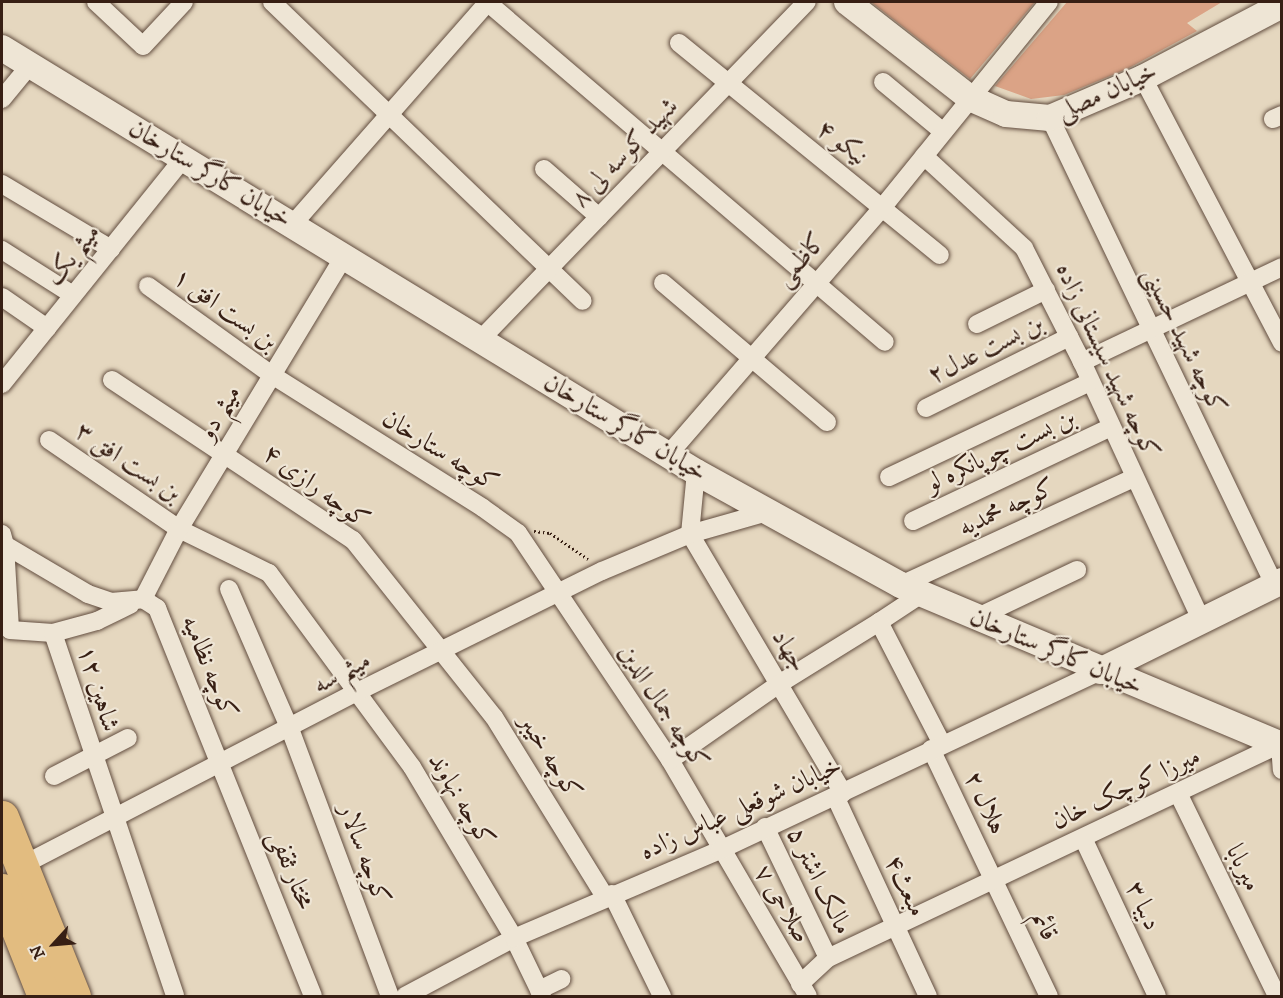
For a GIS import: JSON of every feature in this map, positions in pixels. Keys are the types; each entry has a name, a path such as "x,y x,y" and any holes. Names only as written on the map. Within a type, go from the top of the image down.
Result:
{"highway":[{"path":"2,817 11,878 44,996"},
{"path":"11,878 74,996"}],"street":[{"path":"96,2 143,46 184,2"},
{"path":"272,2 547,270 583,301"},
{"path":"293,224 488,2 813,284 885,342"},
{"name":"شهید کوسه لی ۸","path":"481,339 807,2"},
{"name":"خیابان مصلی","path":"847,2 970,98 1006,114 1050,118 1143,78 1281,5"},
{"name":"کاظمی","path":"668,455 813,284 882,208 942,130 1049,2"},
{"name":"نیکو ۴","path":"679,43 726,85 940,255"},
{"name":"خیابان کارگر ستارخان","path":"2,48 345,255 696,472 910,590 1100,671 1281,744"},
{"path":"2,99 30,65"},
{"path":"1143,78 1252,281 1281,342"},
{"path":"883,82 942,130"},
{"name":"کوچه شهید حسینی","path":"1050,118 1150,330 1278,582"},
{"name":"کوچه شهید سیستانی زاده","path":"924,156 1006,227 1024,248 1082,362 1201,619"},
{"name":"میثم یک","path":"2,384 184,158"},
{"path":"544,169 599,217"},
{"path":"2,184 111,249"},
{"path":"2,250 73,295"},
{"name":"میثم دو","path":"142,599 179,529 345,255"},
{"path":"1082,362 1281,267"},
{"path":"663,283 749,359 827,422"},
{"name":"بن بست افق ۱","path":"148,286 272,375"},
{"path":"977,324 1046,290"},
{"path":"2,297 47,328"},
{"name":"بن بست عدل۲","path":"926,408 1069,338"},
{"name":"کوچه ستارخان","path":"272,375 518,533 558,594"},
{"name":"کوچه رازی ۴","path":"112,380 353,540 440,651"},
{"path":"889,477 1090,382"},
{"name":"بن بست چوپانکره لو","path":"912,521 1111,427"},
{"name":"بن بست افق ۳","path":"49,440 179,529 269,573 357,692"},
{"path":"690,534 696,472"},
{"name":"کوچه محمدیه","path":"670,760 778,684 879,622 910,590 1134,478"},
{"name":"میثم سه","path":"11,878 117,817 221,762 290,729 357,692 602,572 690,534 767,512"},
{"name":"جهاد","path":"690,534 778,684 839,795"},
{"path":"3,539 88,594 111,602 142,599"},
{"path":"3,539 10,630 53,633"},
{"path":"976,618 1077,570"},
{"path":"1100,671 1278,582"},
{"name":"کوچه سالار","path":"229,589 290,729 390,996"},
{"name":"کوچه جمال الدین","path":"558,594 670,760 720,850"},
{"name":"شاهین ۱۲","path":"142,599 97,621 53,633 92,756 117,817 175,996"},
{"name":"کوچه نظامیه","path":"142,599 157,608 221,762"},
{"name":"هلال ۲","path":"879,622 936,746 992,878"},
{"name":"کوچه خیبر","path":"440,651 494,717 609,896 662,996"},
{"name":"خیابان شوقعلی عباس زاده","path":"416,994 514,938 720,850 765,827 839,795 936,746 1100,671"},
{"name":"کوچه نهاوند","path":"357,692 412,767 514,938 540,993"},
{"path":"54,776 128,738"},
{"path":"1281,744 1281,770"},
{"name":"میرزا کوچک خان","path":"804,990 828,958 992,878 1178,794 1281,744"},
{"name":"مختار ثقفی","path":"221,762 314,996"},
{"name":"میربابا","path":"1178,794 1277,996"},
{"name":"مبعث۴","path":"839,795 894,925 928,996"},
{"name":"مالک اشتر ۵","path":"765,827 828,958"},
{"name":"دیبا ۳","path":"1083,838 1157,996"},
{"name":"صلاحی ۷","path":"720,850 804,990"},
{"name":"قائم","path":"992,878 1049,996"},
{"path":"540,993 562,979"}],"path":[{"path":"518,533 550,533 602,572"}],"building":[{"path":"871,2 1035,2 970,79"},
{"path":"1067,2 1222,2 1187,23 1197,31 1127,69 1064,95 1031,99 995,86"}]}
